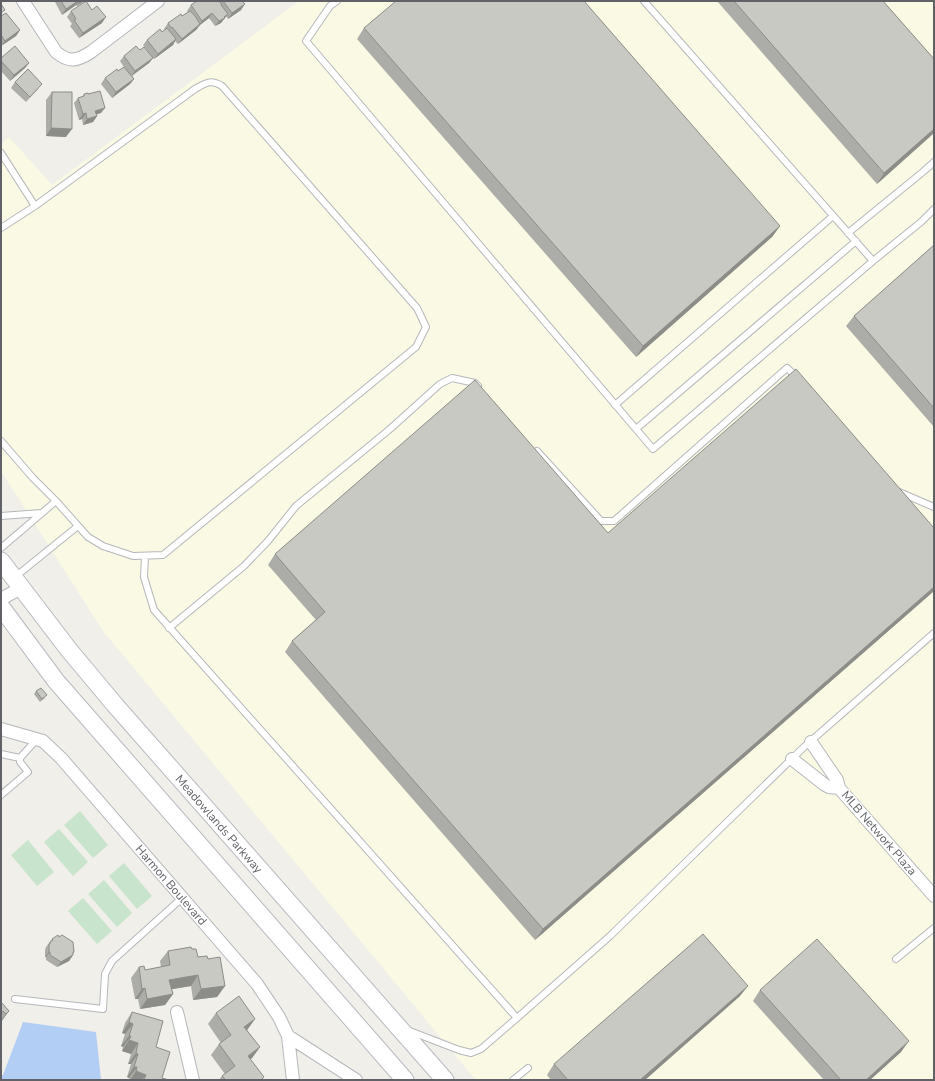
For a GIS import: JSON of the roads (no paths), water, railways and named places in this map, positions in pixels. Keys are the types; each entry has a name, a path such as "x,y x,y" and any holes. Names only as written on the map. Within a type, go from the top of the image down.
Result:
{"main road":[{"name":"Meadowlands Parkway","path":"1,561 69,650 115,705 445,1080"},
{"path":"1,607 56,681 405,1080"}],"street":[{"path":"23,1 56,52 68,60 75,60 90,52 158,1"},
{"path":"1,599 17,583"},
{"name":"Harmon Boulevard","path":"1,729 43,741 61,758 257,984 279,1017 288,1036 293,1080"},
{"path":"792,759 825,785 839,788 837,780 811,742"},
{"name":"MLB Network Plaza","path":"839,788 934,896"},
{"path":"177,1012 193,1080"},
{"path":"288,1036 356,1080"}],"lane":[{"path":"337,1 330,6 306,41 653,449 873,261 921,222 934,209"},
{"path":"644,1 873,261"},
{"path":"1,228 35,206 195,89 209,81 222,86 417,308 426,327 416,347 162,555 133,556 103,546 88,537 1,441"},
{"path":"1,153 35,206"},
{"path":"848,233 934,162"},
{"path":"615,405 833,216"},
{"path":"636,429 856,241"},
{"path":"533,446 601,521 614,521 787,368 800,380"},
{"path":"169,628 244,566 268,541 296,506 390,428 440,384 452,378 475,383 480,388"},
{"path":"893,489 934,507"},
{"path":"1,548 56,501"},
{"path":"1,516 42,513"},
{"path":"17,583 78,526"},
{"path":"145,556 144,577 154,610 517,1018"},
{"path":"398,1026 459,1050 471,1053 481,1049 610,936 792,759 934,633"},
{"path":"20,758 37,739"},
{"path":"1,754 20,758"},
{"path":"1,795 28,772 20,762 20,758"},
{"path":"15,999 103,1009 105,974 112,961 182,898"},
{"path":"896,958 934,928"},
{"path":"513,1080 528,1068"}],"water":[{"path":"23,1022 96,1032 101,1080 1,1080 1,1076 3,1075"}]}
